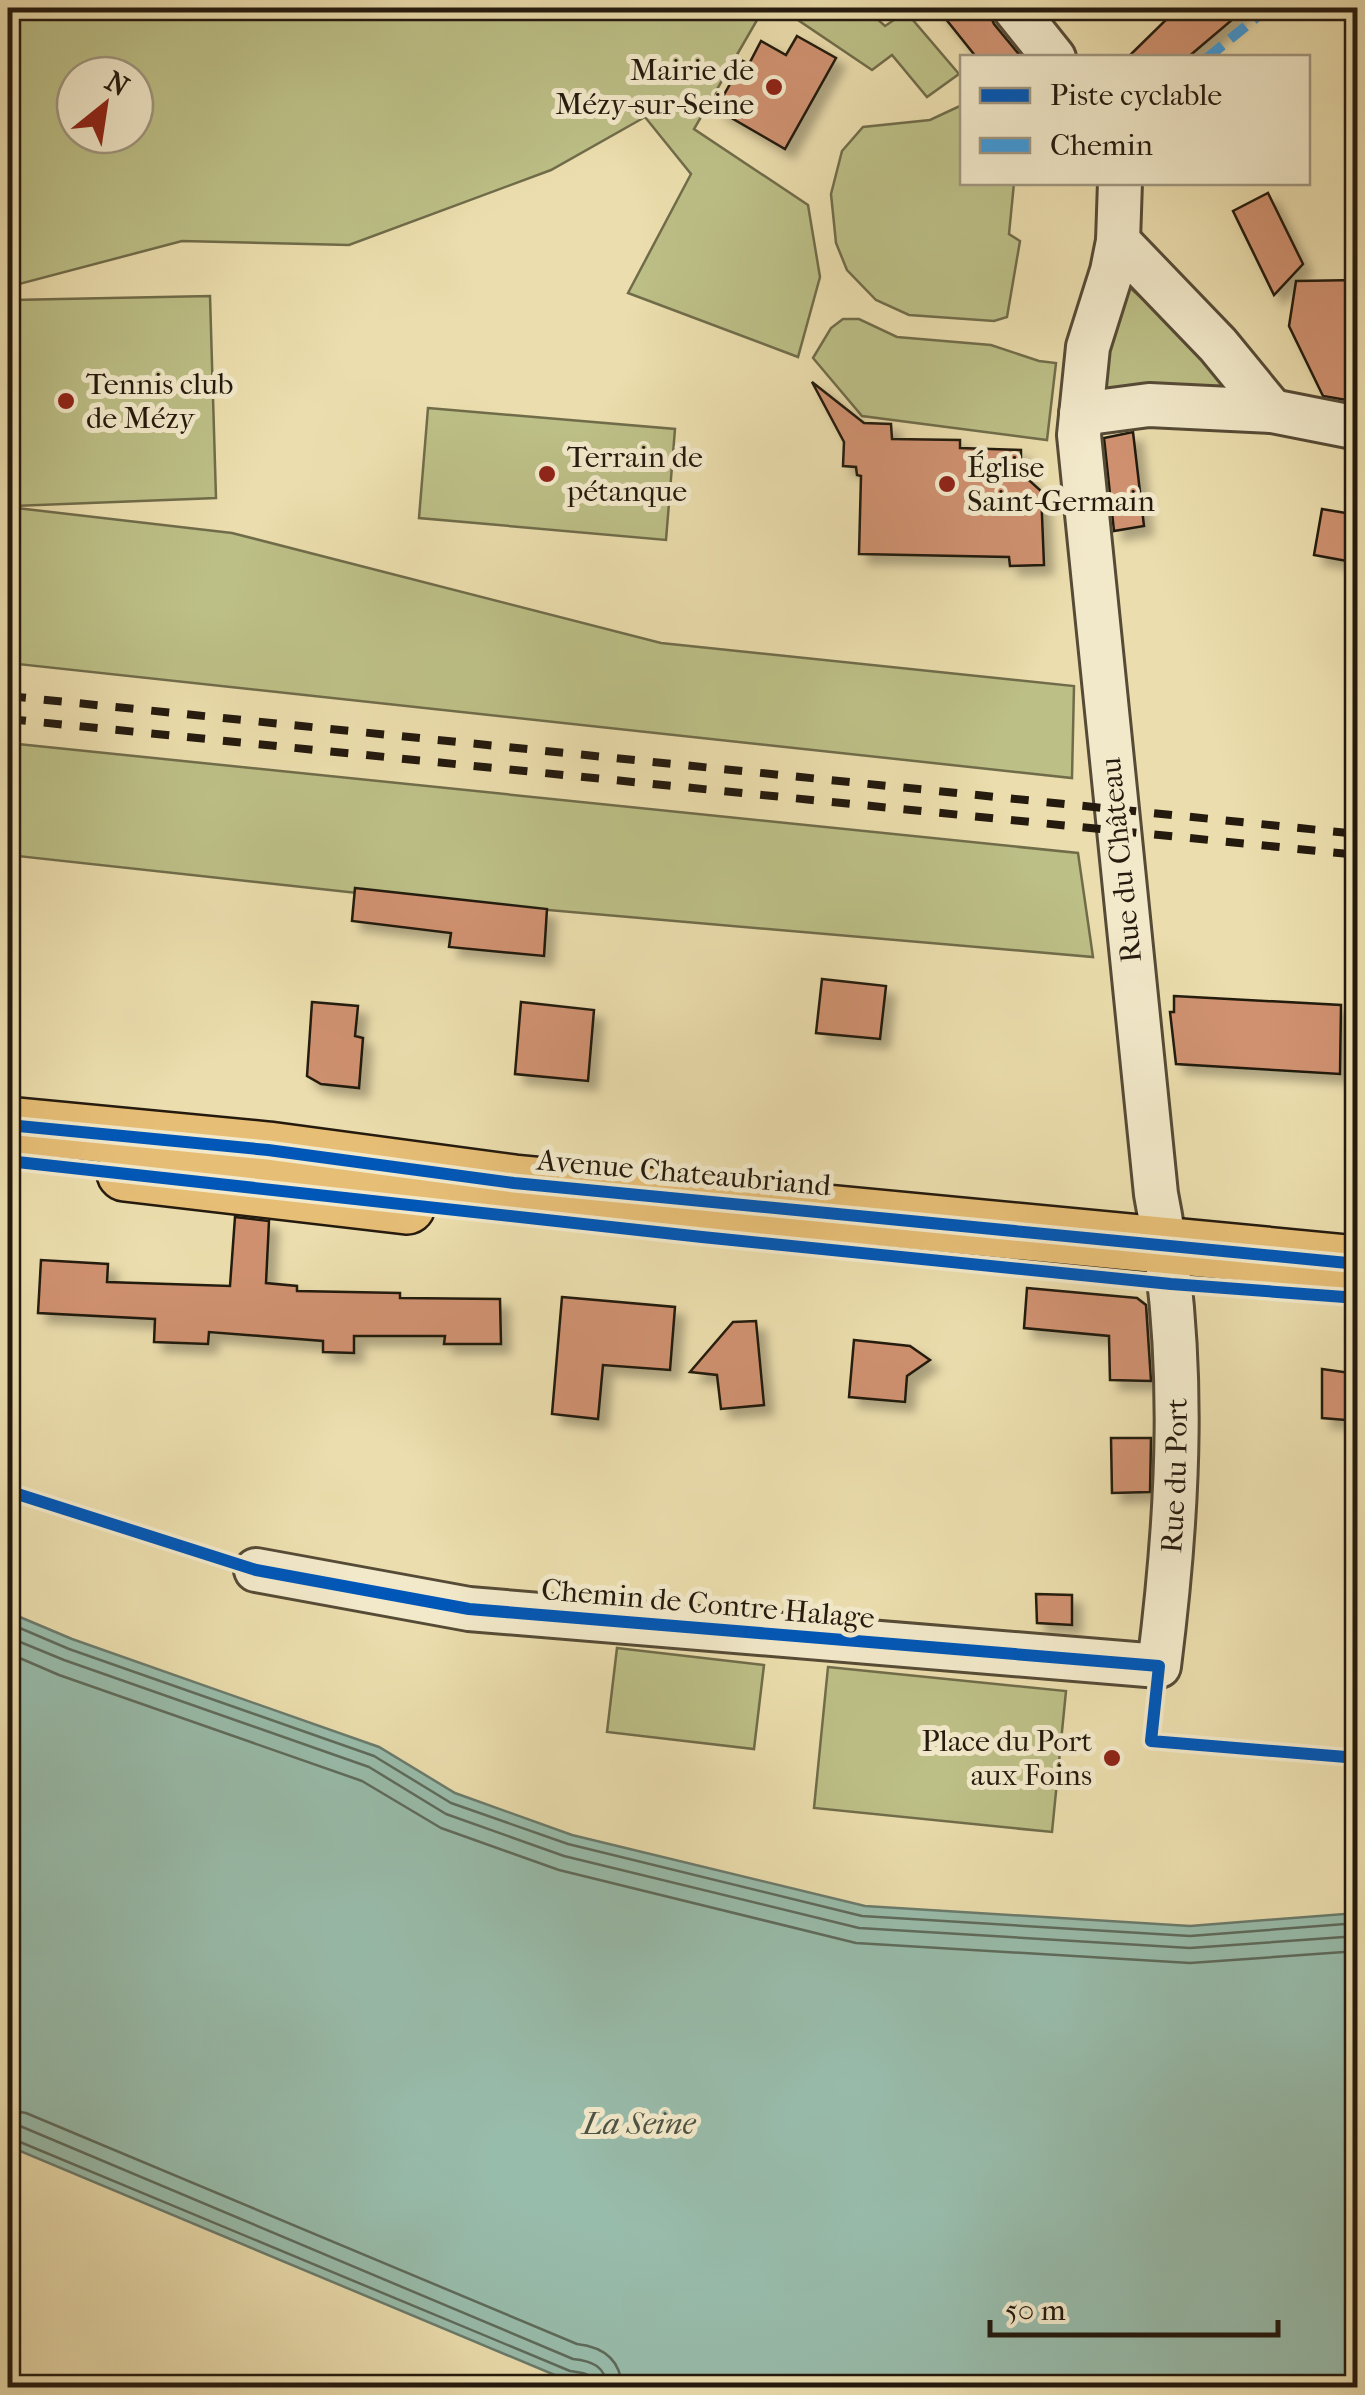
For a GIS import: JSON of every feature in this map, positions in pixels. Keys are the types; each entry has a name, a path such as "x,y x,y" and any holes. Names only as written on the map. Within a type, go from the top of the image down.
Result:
{"main road":[{"name":"Avenue Chateaubriand","path":"8,1125 268,1150 1168,1264 1358,1298"},
{"name":"Avenue Chateaubriand","path":"8,1161 546,1221 1168,1264 1358,1264"}],"street":[{"path":"1014,8 1052,55"},
{"name":"Rue du Château","path":"1120,185 1118,241 1088,347 1080,424 1156,1194 1168,1264"},
{"path":"1118,241 1218,345 1272,411"},
{"path":"1080,424 1149,405 1272,411 1358,428"},
{"name":"Rue du Port","path":"1159,1666 1178,1480 1175,1318 1168,1264"},
{"name":"Chemin de Contre Halage","path":"256,1570 469,1609 1159,1666"}],"green space":[{"path":"8,8 764,8 694,129 808,205 820,277 798,357 628,293 691,174 645,117 551,170 349,245 182,241 8,287"},
{"path":"800,8 865,8 885,26 906,12 959,74 927,97 892,55 872,70 795,18"},
{"path":"960,106 960,185 1014,185 1009,234 1020,241 1007,317 994,321 909,315 876,300 847,270 836,243 831,194 842,151 863,127 930,120"},
{"path":"1128,286 1232,378 1229,395 1096,387"},
{"path":"210,296 216,498 14,506 12,300"},
{"path":"843,319 859,319 897,337 991,345 1056,363 1047,440 862,416 813,358 831,328"},
{"name":"Terrain de pétanque","path":"428,408 675,429 666,540 419,518"},
{"path":"8,507 232,533 661,643 1074,686 1072,778 8,663"},
{"path":"8,743 1078,853 1093,957 385,896 8,855"},
{"path":"617,1648 764,1665 754,1749 607,1732"},
{"path":"828,1667 1066,1691 1052,1832 814,1808"}],"water":[{"name":"La Seine","path":"8,1612 72,1639 379,1747 455,1793 572,1835 865,1906 1190,1926 1357,1913 1357,2387 644,2388 569,2381 8,2146"}],"building":[{"path":"937,8 987,8 994,24 1020,55 975,55"},
{"path":"1178,8 1246,8 1191,55 1130,55"},
{"name":"Mairie de Mézy-sur-Seine","path":"797,36 836,58 785,149 716,109 743,61 749,64 761,41 786,55"},
{"path":"1268,193 1303,264 1274,295 1233,211"},
{"path":"1358,280 1358,402 1323,396 1289,326 1296,281"},
{"name":"Église Saint-Germain","path":"812,382 864,423 891,424 892,439 960,440 960,448 1021,450 1021,473 1041,491 1044,565 1010,566 1009,557 859,554 861,476 857,475 856,467 843,466 844,442"},
{"path":"1133,432 1144,526 1114,531 1104,438"},
{"path":"1322,509 1358,515 1358,563 1314,555"},
{"path":"355,888 547,909 544,956 449,947 451,933 352,921"},
{"path":"822,979 886,986 880,1039 816,1033"},
{"path":"1174,996 1341,1005 1340,1074 1176,1064 1170,1012 1174,1012"},
{"path":"312,1002 358,1006 355,1036 363,1038 359,1088 321,1084 307,1076"},
{"path":"521,1002 594,1010 588,1081 515,1074"},
{"path":"235,1217 269,1221 266,1283 297,1286 297,1291 500,1299 501,1344 444,1344 445,1336 354,1336 354,1353 323,1352 323,1341 209,1332 208,1344 154,1342 155,1319 38,1313 41,1260 108,1264 107,1282 230,1286"},
{"path":"1027,1288 1137,1298 1146,1305 1151,1381 1110,1380 1109,1336 1024,1328"},
{"path":"562,1297 675,1307 670,1370 603,1365 598,1419 552,1414"},
{"path":"756,1321 764,1405 721,1409 717,1375 690,1372 733,1322"},
{"path":"854,1340 910,1346 930,1360 907,1376 905,1402 849,1397"},
{"path":"1322,1369 1358,1374 1358,1421 1322,1418"},
{"path":"1111,1438 1151,1438 1150,1492 1112,1493"},
{"path":"1036,1594 1072,1595 1072,1625 1037,1623"}],"railway":[{"path":"8,696 1358,834"},
{"path":"8,719 1358,855"}],"marked path":[{"path":"1211,55 1268,8"}],"cycle path":[{"path":"8,1125 268,1150 514,1183 1358,1264"},
{"path":"8,1161 702,1237 1171,1284 1358,1298"},
{"path":"8,1491 256,1570 469,1609 1159,1666 1151,1741 1358,1758"}],"place":[{"name":"Mairie de Mézy-sur-Seine","path":"774,87"},
{"name":"Tennis club de Mézy","path":"66,401"},
{"name":"Terrain de pétanque","path":"547,474"},
{"name":"Église Saint-Germain","path":"947,484"},
{"name":"Place du Port aux Foins","path":"1112,1758"}]}
